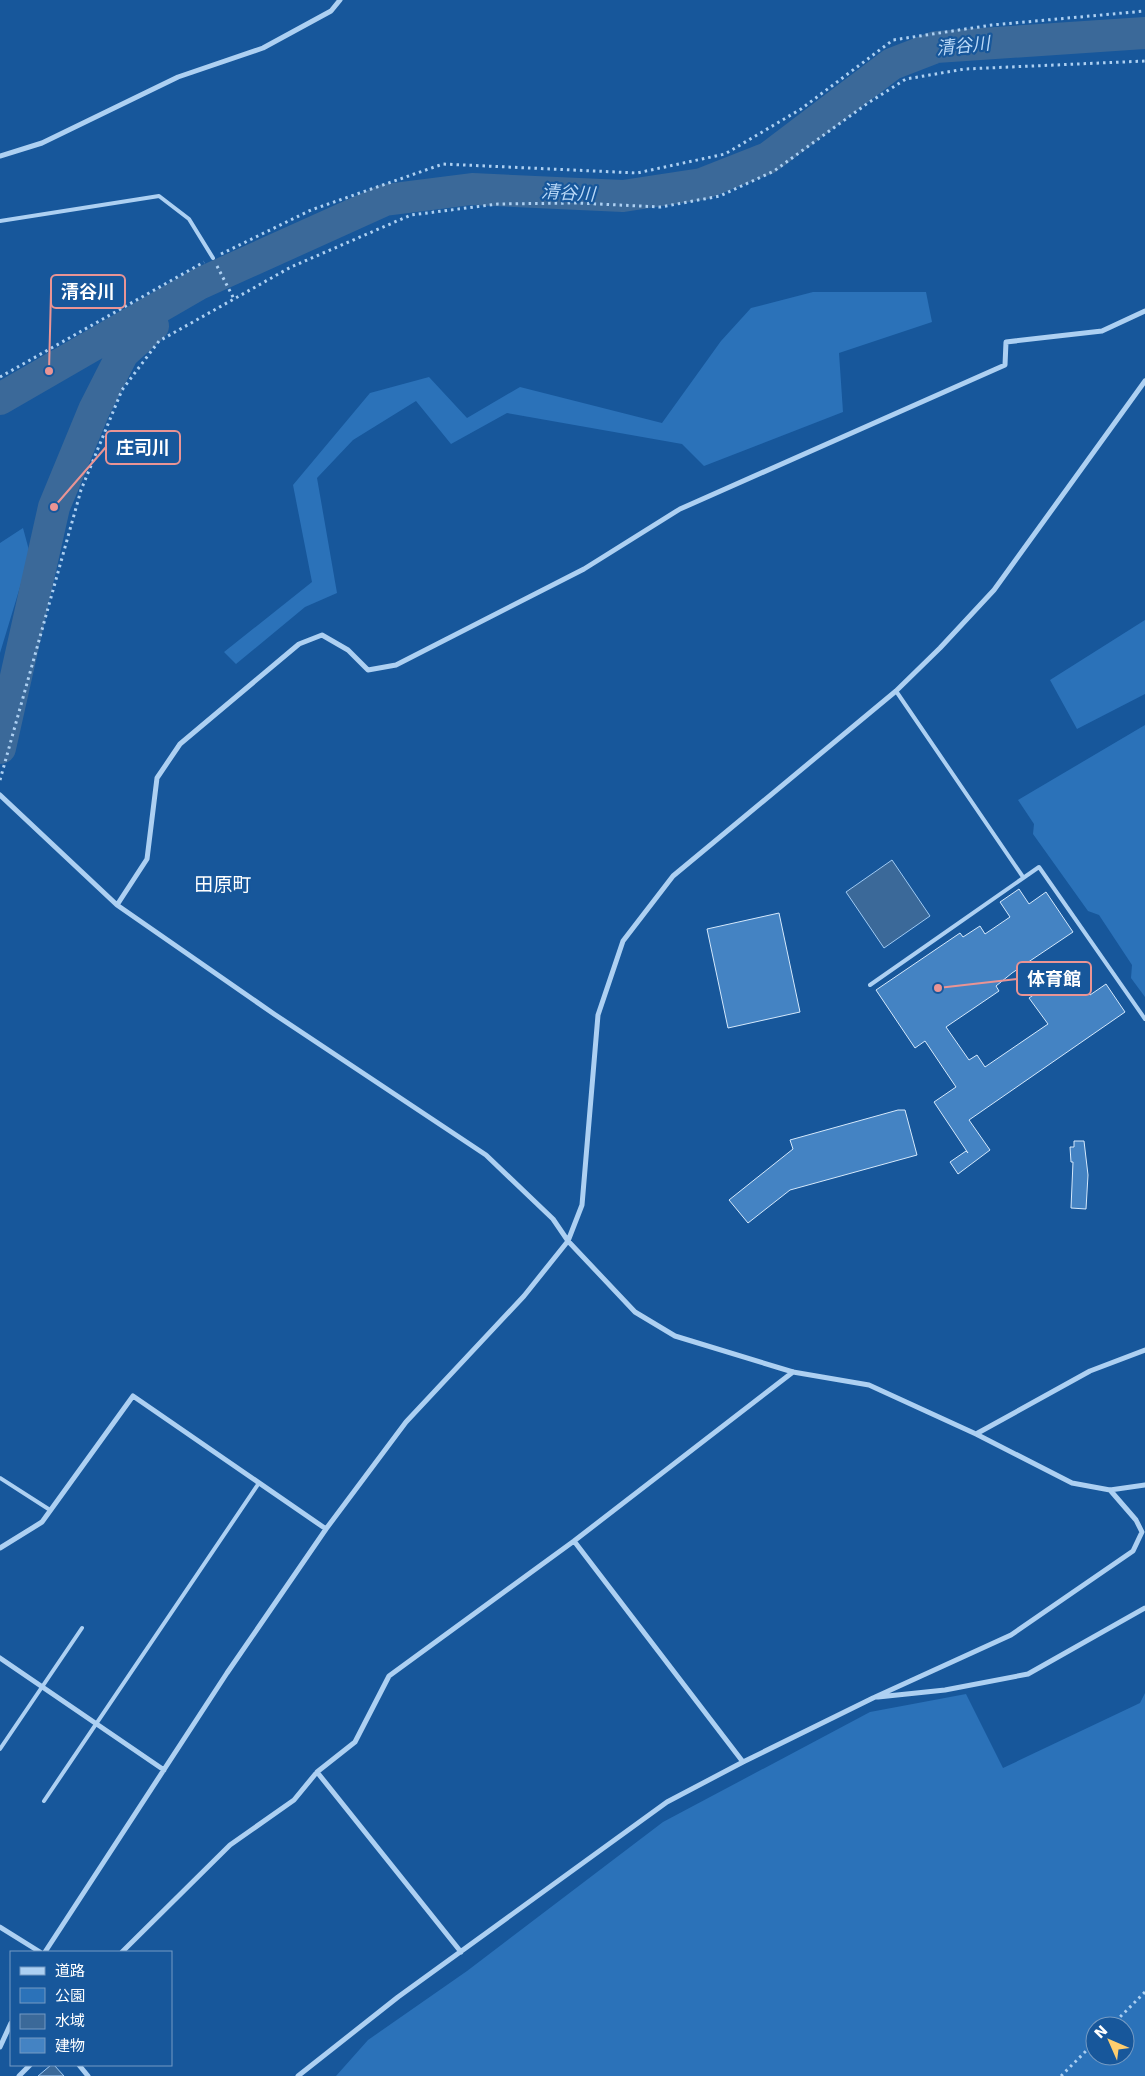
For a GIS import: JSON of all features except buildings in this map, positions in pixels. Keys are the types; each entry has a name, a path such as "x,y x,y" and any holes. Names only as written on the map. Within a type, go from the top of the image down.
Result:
{"street":[{"path":"0,156 42,143 178,77 264,48 331,11 340,0"},
{"path":"117,905 147,859 157,778 180,744 299,644 322,635 348,650 368,670 396,665 584,569 680,509 1005,365 1006,342 1102,332 1145,310"},
{"path":"46,1951 164,1770 326,1529 406,1422 524,1296 568,1241 582,1205 598,1015 624,941 673,876 896,691 994,590 1145,381"},
{"path":"0,795 117,905 274,1014 486,1155 553,1219 568,1241 635,1312 676,1336 793,1372 869,1384 976,1434 1072,1483 1110,1490 1145,1485"},
{"path":"976,1434 1090,1371 1145,1350"},
{"path":"123,1951 230,1845 294,1800 317,1772 355,1742 389,1676 574,1541 793,1372"},
{"path":"0,1548 42,1522 133,1396 326,1529"},
{"path":"298,2076 398,1997 667,1802 742,1762 873,1698 1011,1635 1133,1551 1142,1532 1136,1520 1110,1490"},
{"path":"574,1541 742,1762"},
{"path":"873,1698 945,1690 1028,1674 1145,1608"},
{"path":"0,1658 164,1770"},
{"path":"317,1772 461,1952"},
{"path":"0,1927 38,1951"},
{"path":"0,2047 10,2025"},
{"path":"19,2076 29,2066"},
{"path":"80,2066 88,2076"}],"lane":[{"path":"0,221 159,196 189,219 214,258"},
{"path":"896,691 1023,877"},
{"path":"870,985 1023,877 1039,868 1145,1019"},
{"path":"0,1478 50,1510"},
{"path":"44,1800 259,1483"},
{"path":"0,1749 82,1628"}],"path":[{"path":"0,377 189,269 311,210 443,164 638,173 725,154 801,109 894,40 992,25 1145,11"},
{"path":"0,780 81,490 122,390 159,341 291,267 411,215 498,204 577,203 660,207 720,196 774,171 868,103 906,79 965,69 1145,61"},
{"path":"214,258 234,299"},
{"path":"1121,2016 1145,1992"},
{"path":"1061,2076 1085,2052"}],"green space":[{"path":"813,292 926,292 932,322 839,353 843,412 704,466 682,444 507,413 451,444 416,401 353,440 317,478 337,593 305,607 236,664 224,652 312,582 293,485 370,393 429,377 467,418 520,387 662,423 721,341 751,308"},
{"path":"23,528 30,554 0,653 0,543"},
{"path":"1145,620 1145,694 1077,729 1050,680"},
{"path":"1145,725 1145,997 1131,978 1132,965 1099,915 1088,911 1033,834 1034,824 1018,800"},
{"path":"1145,1693 1145,2076 336,2076 368,2040 467,1971 663,1822 870,1712 966,1694 1003,1768 1140,1703"}],"water":[{"path":"892,860 930,916 884,948 846,892"},
{"path":"50,2066 55,2066 64,2076 38,2076"}],"waterway":[{"name":"清谷川","path":"0,399 199,284 385,200 472,189 623,196 702,184 768,158 892,64 936,47 1145,33"},
{"path":"0,748 54,507 94,410 123,353 153,326"}],"place":[{"name":"清谷川","path":"49,371"},
{"name":"庄司川","path":"54,507"},
{"name":"体育館","path":"938,988"}],"district":[{"name":"田原町","path":"223,884"}]}
